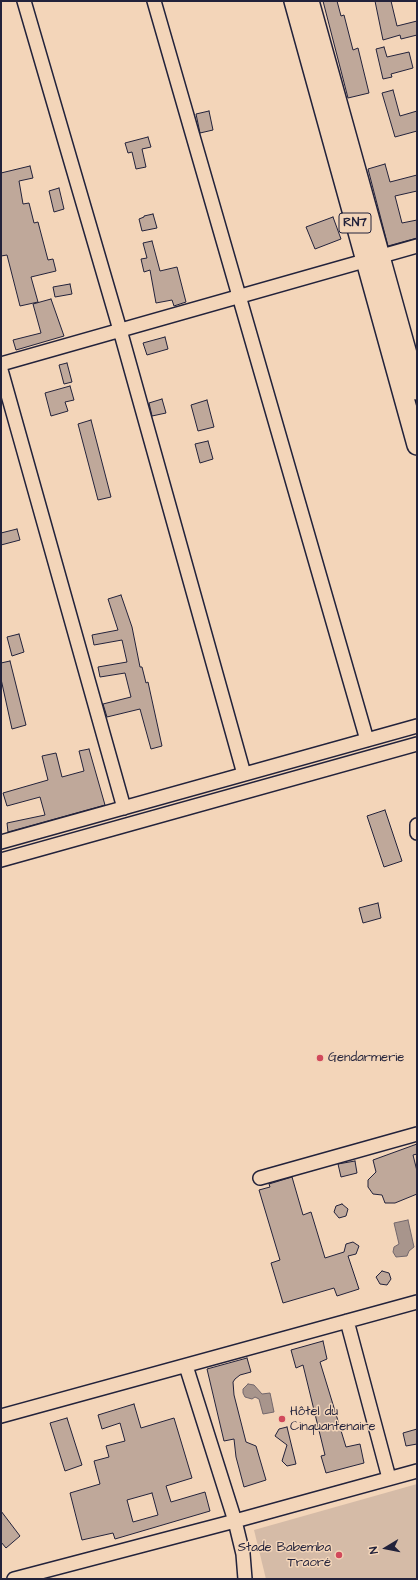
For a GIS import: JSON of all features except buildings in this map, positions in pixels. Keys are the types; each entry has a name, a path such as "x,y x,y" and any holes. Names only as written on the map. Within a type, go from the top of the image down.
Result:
{"highway":[{"name":"RN7","path":"294,1 372,259 417,390"},
{"name":"RN7","path":"308,1 417,445"}],"street":[{"path":"24,1 120,330 244,774"},
{"path":"154,1 367,740"},
{"path":"1,364 417,246"},
{"path":"1,370 124,808"},
{"path":"1,842 417,726"},
{"path":"1,860 417,744"},
{"path":"417,825 417,833"},
{"path":"260,1178 417,1134"},
{"path":"1,1416 417,1302"},
{"path":"347,1321 389,1478"},
{"path":"186,1366 235,1521 243,1554 245,1579"},
{"path":"14,1579 417,1471"}],"shaded area":[{"path":"408,1220 414,1247 409,1251 407,1256 396,1257 393,1252 394,1247 399,1244 394,1223"},
{"path":"248,1384 254,1385 262,1394 270,1393 274,1412 263,1414 259,1399 255,1397 252,1399 245,1397 243,1389"},
{"name":"Stade Babemba Traoré","path":"417,1484 417,1579 266,1579 254,1530"}],"place":[{"name":"Gendarmerie","path":"320,1058"},
{"name":"Hôtel du Cinquantenaire","path":"282,1419"},
{"name":"Stade Babemba Traoré","path":"339,1555"}]}
